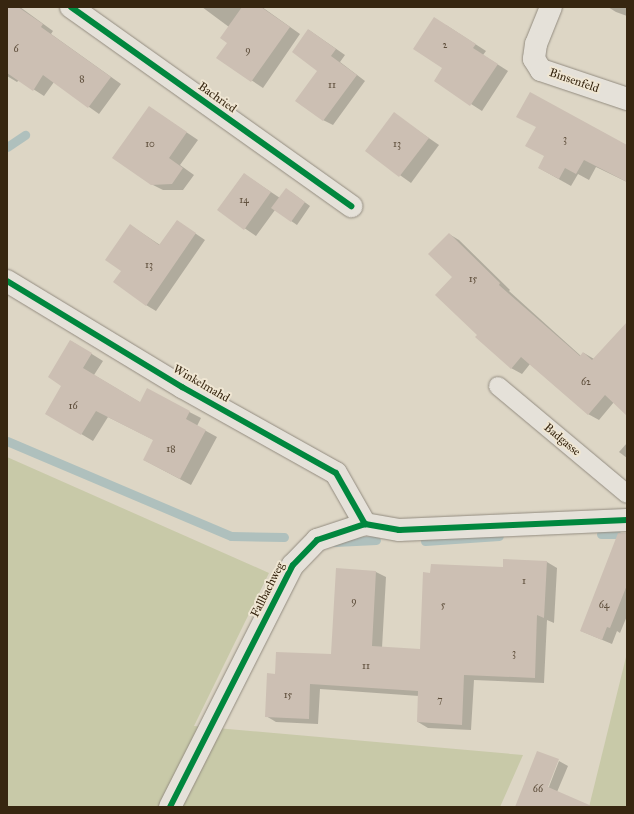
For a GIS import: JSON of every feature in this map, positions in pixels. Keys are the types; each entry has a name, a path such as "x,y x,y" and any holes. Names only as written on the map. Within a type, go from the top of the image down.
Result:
{"street":[{"name":"Bachried","path":"71,7 351,206"},
{"name":"Binsenfeld","path":"551,7 536,44 534,59 541,70 627,100"},
{"name":"Winkelmahd","path":"7,280 182,387 336,474 365,524"},
{"name":"Fallbachweg","path":"170,807 293,565 317,540 365,524 399,530 627,520"}],"lane":[{"name":"Badgasse","path":"498,386 627,494"}],"green space":[{"path":"7,457 269,573 194,726 523,755 500,807 7,807"},
{"path":"627,653 627,807 589,807"}],"building":[{"path":"7,7 18,7 43,24 41,27 111,77 88,108 43,75 33,91 7,73"},
{"path":"242,7 261,7 290,27 251,82 216,58 227,43 220,38"},
{"path":"434,17 476,44 473,48 498,64 470,106 434,81 442,68 413,49"},
{"path":"308,29 336,49 331,56 357,75 323,121 295,101 317,71 292,52"},
{"path":"530,92 627,145 627,182 584,160 576,174 565,168 559,179 538,168 544,156 525,146 536,127 516,117"},
{"path":"149,106 187,132 169,158 183,168 172,184 151,185 112,158"},
{"path":"394,112 429,138 399,177 365,151"},
{"path":"244,173 271,192 244,230 217,210"},
{"path":"286,188 305,202 291,222 271,208"},
{"path":"177,220 196,233 146,306 113,282 121,271 105,260 130,224 159,245"},
{"path":"449,233 500,283 499,285 580,356 583,352 592,360 627,322 627,416 605,395 588,415 521,357 511,369 475,337 477,335 435,295 452,277 428,254"},
{"path":"70,340 92,353 83,368 140,402 147,388 190,411 186,419 206,430 180,479 143,460 153,440 96,411 81,435 45,414 61,386 48,377"},
{"path":"618,533 627,533 627,585 610,628 607,627 602,640 580,631"},
{"path":"503,559 547,561 544,618 537,615 535,678 464,675 462,725 417,722 418,691 310,684 309,719 265,717 267,673 275,674 276,652 331,654 336,568 376,571 372,646 420,649 423,572 430,573 431,564 503,567"},
{"path":"537,751 559,759 548,787 594,807 515,807"}],"waterway":[{"path":"7,147 25,135"},
{"path":"7,441 231,536 284,537"},
{"path":"601,534 616,534"},
{"path":"425,541 499,536"},
{"path":"335,542 376,540"}],"cycle path":[{"path":"71,7 351,206"},
{"path":"7,281 182,387 336,473 365,524"},
{"path":"170,807 293,565 317,540 365,524 399,530 627,520"}]}
